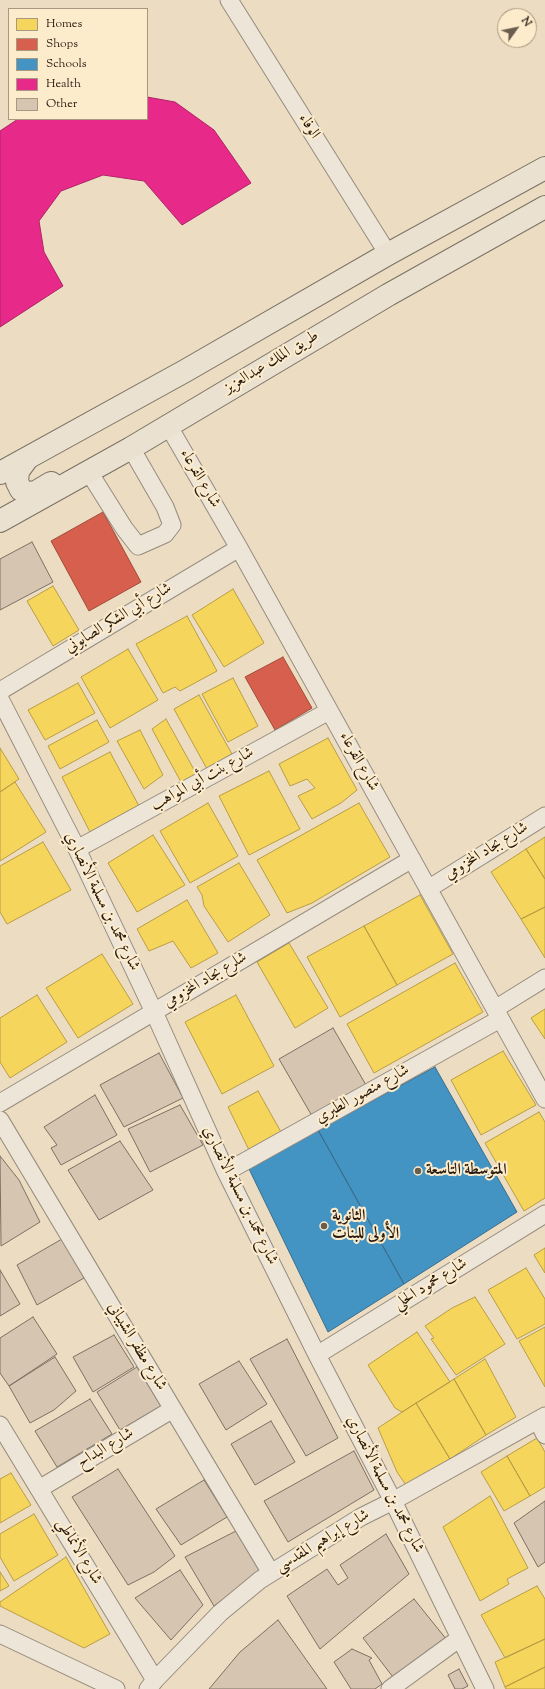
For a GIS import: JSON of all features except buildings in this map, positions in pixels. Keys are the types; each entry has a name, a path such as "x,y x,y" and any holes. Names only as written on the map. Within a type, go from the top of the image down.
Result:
{"main road":[{"path":"0,474 185,371 388,254 545,168"},
{"name":"طريق الملك عبدالعزيز","path":"0,522 131,448 249,376 388,295 545,207"},
{"path":"27,458 18,471 17,482 21,490 28,493 36,492 191,403 249,376"}],"street":[{"name":"الوفاء","path":"229,0 388,254"},
{"name":"شارع القرعاء","path":"168,425 239,548 545,1099"},
{"path":"88,472 124,528 138,546 165,534 172,525 165,507 131,448"},
{"name":"شارع أبي الشكر الصابوني","path":"0,691 239,548"},
{"name":"شارع محمد بن مسلمة الأنصاري","path":"0,699 77,850 154,1012 226,1172 317,1355 394,1501 485,1689"},
{"name":"شارع بنت أبي المواهب","path":"77,850 329,710"},
{"name":"شارع بجاد المخزومي","path":"428,888 545,816"},
{"name":"شلرع بجاد المخزومي","path":"0,1103 412,859"},
{"name":"شارع منصور الطبري","path":"226,1172 498,1014 545,978"},
{"name":"شارع مظفر الشيباني","path":"0,1120 271,1573"},
{"name":"شارع محمود الحلي","path":"317,1355 545,1214"},
{"name":"شارع البداح","path":"39,1489 173,1409"},
{"name":"شارع إبراهيم المقدسي","path":"152,1684 220,1613 271,1573 361,1517 543,1424"},
{"name":"شارع الأنماطي","path":"0,1425 5,1443 39,1489 152,1684"},
{"path":"0,1634 116,1689"},
{"path":"390,1689 460,1638"}],"place":[{"name":"المتوسطة التاسعة","path":"418,1171"},
{"name":"الثانوية الأولى للبنات","path":"324,1226"}]}
